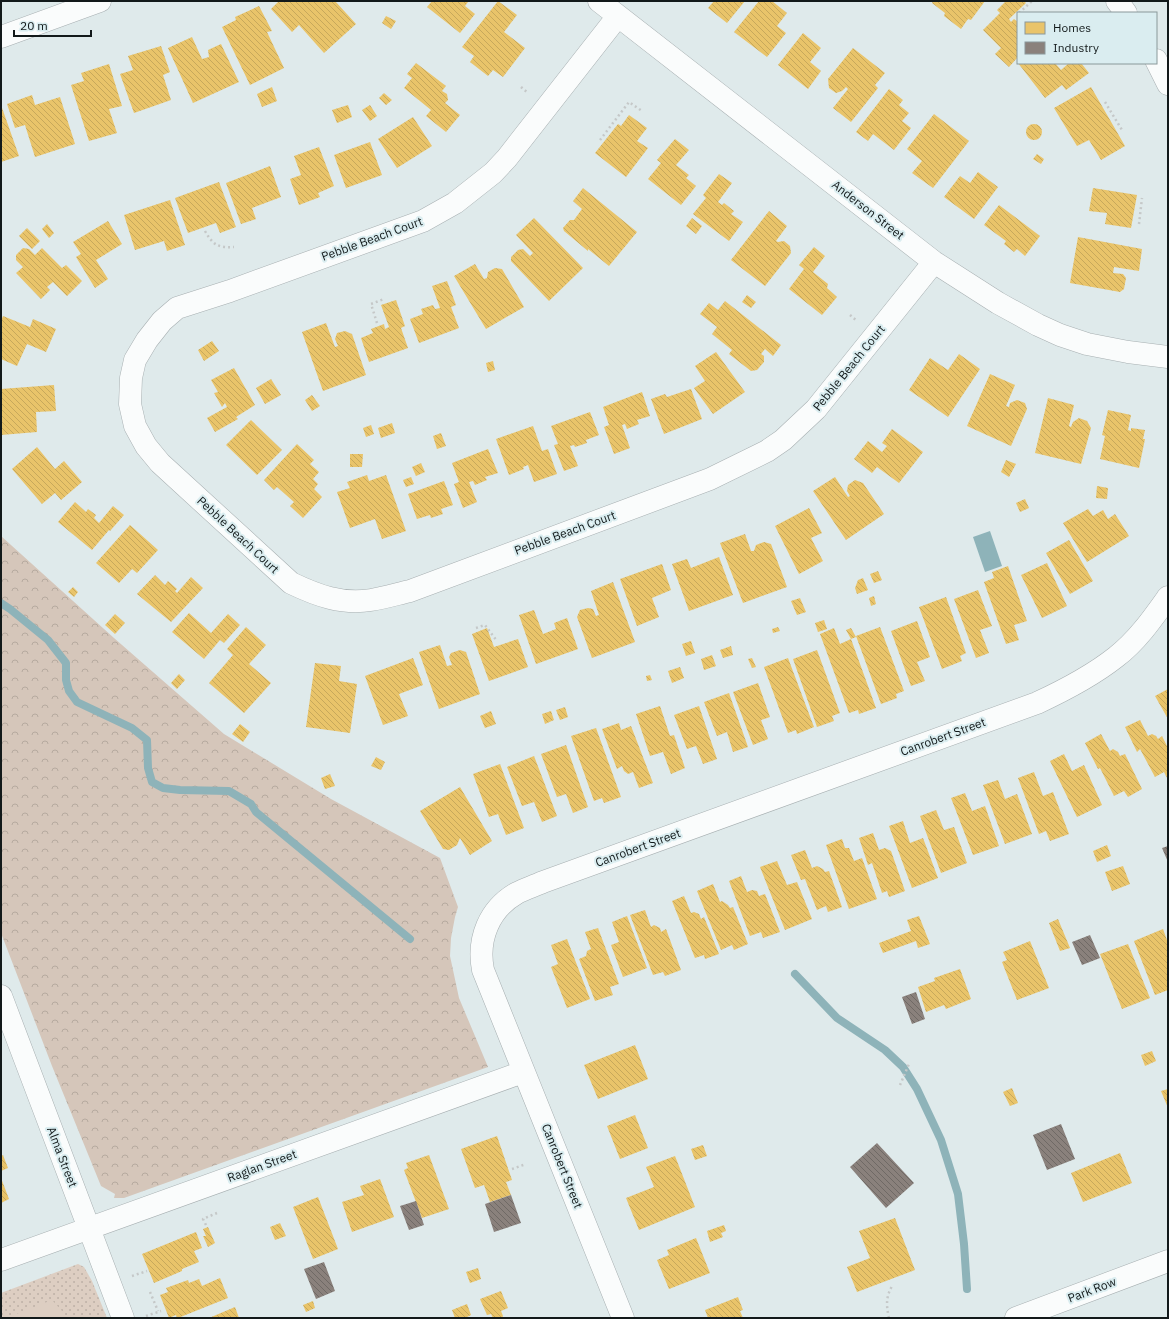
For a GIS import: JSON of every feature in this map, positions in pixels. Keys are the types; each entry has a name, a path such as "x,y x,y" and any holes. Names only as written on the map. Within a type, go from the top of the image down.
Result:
{"street":[{"path":"1,37 100,1"},
{"name":"Anderson Street","path":"599,1 934,262 998,303 1038,325 1060,335 1106,348 1168,357"},
{"path":"1117,1 1125,12"},
{"name":"Pebble Beach Court","path":"618,16 507,158 483,181 455,204 419,222 230,291 177,308 162,321 147,340 135,360 130,404 135,426 146,446 159,462 291,583 313,593 334,599 353,601 371,600 410,590 710,479 744,464 783,440 816,409 934,262"},
{"path":"1157,62 1168,84"},
{"name":"Canrobert Street","path":"623,1318 483,970 480,950 483,936 492,915 499,907 516,894 561,876 1037,703 1062,692 1117,657 1139,635 1168,597"},
{"name":"Alma Street","path":"1,996 123,1318"},
{"name":"Raglan Street","path":"1,1260 523,1072"},
{"name":"Park Row","path":"1016,1318 1168,1261"}],"path":[{"path":"1020,12 1030,1"},
{"path":"600,140 629,102 642,112"},
{"path":"1105,102 1122,130"},
{"path":"1139,224 1142,198"},
{"path":"205,231 217,246 222,248 234,248"},
{"path":"378,323 371,304 384,299"},
{"path":"476,628 485,625 497,641"},
{"path":"900,1085 909,1064"},
{"path":"512,1169 526,1164"},
{"path":"206,1225 203,1219 217,1214"},
{"path":"130,1277 146,1271"},
{"path":"890,1318 887,1308 887,1294 892,1286"},
{"path":"146,1316 160,1311 150,1292"}],"green space":[{"path":"1,536 114,638 224,734 331,799 440,858 458,907 451,938 450,956 459,998 488,1067 124,1198 114,1198 115,1194 101,1186 52,1066 1,933"}],"shaded area":[{"path":"78,1264 84,1267 92,1281 107,1318 1,1318 1,1293"},
{"path":"52,1300 62,1311 65,1318 6,1318"}],"water":[{"path":"990,531 1002,566 985,572 973,537"}],"building: Homes":[{"path":"279,1 335,1 356,24 324,53 299,25 292,32 271,9"},
{"path":"432,1 467,1 468,2 465,6 475,14 460,33 427,7"},
{"path":"498,1 517,15 504,32 525,48 503,77 493,70 488,76 470,62 474,56 462,47"},
{"path":"714,1 745,1 727,23 708,8"},
{"path":"759,1 772,1 787,13 777,26 786,33 767,57 734,32"},
{"path":"933,1 985,1 971,20 968,19 961,29 944,16 945,13 932,3"},
{"path":"1006,1 1024,1 1026,3 1009,19 1011,22 1014,19 1017,21 1017,58 1009,67 995,54 1001,48 983,30 1000,13 997,10"},
{"path":"259,6 272,31 267,32 284,68 250,85 222,27 236,20 235,17"},
{"path":"386,16 396,21 391,29 382,23"},
{"path":"803,33 821,48 810,62 821,71 808,89 778,65"},
{"path":"192,37 202,59 209,57 208,50 221,44 239,82 193,103 168,48"},
{"path":"161,46 170,72 163,75 171,100 134,113 120,74 133,70 128,56"},
{"path":"853,48 885,73 875,85 878,88 851,122 833,108 848,89 846,87 842,91 836,93 829,88 828,79"},
{"path":"416,63 446,86 442,91 447,94 448,100 445,103 460,115 446,132 426,116 431,110 404,88 412,78 407,74"},
{"path":"109,64 122,106 109,109 117,133 89,141 71,85 84,81 81,73"},
{"path":"1019,64 1056,64 1061,70 1068,64 1082,64 1089,73 1066,90 1062,85 1045,98"},
{"path":"272,87 277,101 262,107 257,94"},
{"path":"1091,87 1125,146 1101,160 1089,140 1077,146 1054,108"},
{"path":"889,89 903,100 899,105 909,113 902,121 911,128 894,150 873,134 868,141 856,132"},
{"path":"384,93 392,100 386,105 379,98"},
{"path":"32,95 35,105 60,97 75,144 35,157 25,125 15,128 7,104"},
{"path":"1,105 19,156 1,162"},
{"path":"348,105 352,117 337,123 332,110"},
{"path":"370,105 377,116 370,121 362,110"},
{"path":"934,114 969,141 933,188 912,173 922,161 907,149"},
{"path":"629,115 647,128 637,141 648,148 626,177 595,153 618,124 621,126"},
{"path":"413,117 432,146 397,168 378,139"},
{"path":"1034,124 1040,126 1042,132 1040,138 1034,140 1028,138 1026,132 1028,126"},
{"path":"675,139 689,150 676,165 689,175 686,178 696,186 681,205 648,179 661,163 657,160"},
{"path":"370,142 382,175 346,188 334,155"},
{"path":"319,147 334,186 318,193 320,197 299,205 290,179 301,175 294,156"},
{"path":"1037,154 1044,159 1041,164 1033,159"},
{"path":"270,166 281,197 252,208 256,219 241,224 226,183"},
{"path":"978,172 998,187 974,219 944,197 960,176 970,183"},
{"path":"719,174 732,183 718,202 722,205 724,203 734,211 731,214 743,222 729,241 693,214 706,198 703,195"},
{"path":"219,182 236,227 220,233 216,223 188,233 175,198"},
{"path":"583,188 637,232 609,266 588,249 588,251 564,231 563,228 570,220 574,220 582,209 573,201"},
{"path":"1093,188 1137,195 1131,228 1105,224 1107,213 1089,211"},
{"path":"170,200 185,245 167,251 164,241 135,250 124,215"},
{"path":"999,205 1040,236 1025,256 1017,249 1014,252 1004,244 1006,241 984,225"},
{"path":"769,211 787,226 776,241 784,241 790,246 791,253 765,286 731,260"},
{"path":"534,218 583,268 549,301 511,261 511,257 518,250 523,249 530,256 533,253 516,235"},
{"path":"692,218 702,226 696,234 686,226"},
{"path":"108,221 122,244 96,260 108,279 95,288 76,257 81,254 73,242"},
{"path":"47,224 54,233 49,238 42,229"},
{"path":"27,228 40,241 32,249 19,236"},
{"path":"1078,237 1142,249 1139,271 1114,267 1113,273 1123,274 1126,278 1124,289 1120,292 1070,283"},
{"path":"814,247 825,256 813,272 828,284 827,288 837,297 822,315 789,289 804,269 799,265"},
{"path":"23,248 29,249 35,255 42,248 62,268 66,265 82,281 67,296 53,282 47,287 50,290 41,299 16,273 23,267 16,260 16,255"},
{"path":"475,264 484,279 487,278 488,272 495,268 502,269 524,307 486,329 454,276"},
{"path":"447,281 456,305 451,307 459,328 419,343 410,319 423,314 421,309 433,305 435,309 440,308 432,286"},
{"path":"747,295 756,302 751,308 742,302"},
{"path":"396,300 405,326 401,328 408,348 369,362 361,338 373,333 371,329 384,324 385,329 389,327 381,305"},
{"path":"725,301 781,345 773,356 765,349 761,354 764,356 764,362 757,370 751,371 729,354 732,350 712,334 717,327 700,314 709,303 718,310"},
{"path":"3,316 30,327 33,319 56,329 46,352 27,344 17,366 1,359 1,321"},
{"path":"326,323 335,347 338,346 335,339 337,333 345,331 352,334 366,375 323,391 302,332"},
{"path":"212,341 219,351 204,361 198,350"},
{"path":"716,352 745,392 713,414 694,388 705,381 695,366"},
{"path":"959,354 980,369 948,417 909,390 930,358 948,370"},
{"path":"493,361 495,370 488,372 486,363"},
{"path":"234,368 255,405 236,417 238,419 215,432 207,418 227,407 225,403 222,407 214,393 218,392 211,380"},
{"path":"990,374 1015,385 1006,406 1009,407 1010,403 1017,400 1025,403 1027,409 1011,446 967,426"},
{"path":"271,379 281,395 265,404 256,388"},
{"path":"54,385 56,411 36,412 37,432 1,435 1,389"},
{"path":"691,389 702,419 664,434 651,399 665,394 667,397"},
{"path":"642,392 650,416 637,420 639,424 627,429 625,424 622,425 630,448 614,454 604,427 609,425 603,407"},
{"path":"312,395 320,406 312,411 305,400"},
{"path":"1048,398 1074,405 1069,426 1071,427 1073,422 1079,418 1087,421 1091,428 1081,464 1035,453"},
{"path":"1108,410 1131,415 1128,430 1131,431 1131,428 1145,430 1143,439 1145,439 1139,468 1100,459 1105,436 1102,435"},
{"path":"590,412 599,435 586,440 587,443 575,447 574,445 570,446 578,466 564,471 554,445 558,444 551,426"},
{"path":"251,420 282,450 257,475 226,445"},
{"path":"392,423 395,433 381,438 378,428"},
{"path":"371,425 374,434 366,437 363,428"},
{"path":"533,426 542,451 548,449 557,474 534,482 528,465 523,467 524,469 509,475 496,439"},
{"path":"892,429 923,452 899,483 877,467 872,473 854,459 868,441 882,452 887,446 882,443"},
{"path":"441,433 446,446 437,449 433,436"},
{"path":"297,444 314,460 310,464 319,472 313,479 318,484 314,489 322,497 303,518 290,506 294,502 277,487 274,490 264,480"},
{"path":"37,447 55,469 64,461 82,482 61,500 55,493 42,504 12,469"},
{"path":"488,449 498,473 485,477 487,480 475,485 473,481 469,482 477,502 463,508 454,484 459,482 452,463"},
{"path":"350,454 363,454 362,467 350,467"},
{"path":"1006,460 1016,464 1009,477 1001,472"},
{"path":"421,463 425,472 416,476 412,467"},
{"path":"367,475 369,481 386,475 406,531 382,539 375,519 350,528 337,492 350,488 347,482"},
{"path":"411,477 414,484 406,487 403,480"},
{"path":"835,477 848,497 850,496 847,491 848,485 855,480 863,483 884,514 846,540 813,491"},
{"path":"444,481 453,505 441,509 443,514 431,518 430,515 417,519 408,494"},
{"path":"1097,486 1108,488 1107,499 1096,498"},
{"path":"1025,499 1029,508 1020,512 1016,503"},
{"path":"75,502 86,512 88,509 96,515 94,518 99,523 113,506 124,515 92,550 58,522"},
{"path":"809,508 822,533 811,538 823,561 799,574 775,526"},
{"path":"1088,509 1093,516 1103,510 1108,519 1115,514 1129,536 1087,562 1063,523"},
{"path":"130,525 158,550 137,573 132,569 119,583 96,563"},
{"path":"745,534 751,551 754,551 756,545 764,542 771,544 787,587 743,603 720,543"},
{"path":"1069,540 1093,581 1070,594 1046,553"},
{"path":"719,557 733,595 689,611 672,564 687,559 691,568"},
{"path":"1047,563 1067,606 1042,618 1021,575"},
{"path":"662,564 671,590 652,598 659,617 637,626 620,579"},
{"path":"1008,566 1027,621 1014,625 1019,640 1006,644 984,582 994,578 992,572"},
{"path":"878,571 882,580 874,583 870,574"},
{"path":"155,575 165,585 168,581 177,589 175,591 177,593 191,577 203,588 171,622 137,594"},
{"path":"863,578 868,590 857,594 855,588 858,580"},
{"path":"613,582 635,642 592,658 577,617 580,610 588,608 593,609 596,616 599,615 591,591"},
{"path":"73,587 78,592 74,597 68,592"},
{"path":"978,590 992,626 980,630 989,653 976,658 954,599"},
{"path":"874,596 876,604 871,606 869,598"},
{"path":"946,597 966,653 960,656 962,661 942,669 919,607"},
{"path":"800,598 806,612 797,615 791,601"},
{"path":"534,610 543,634 556,629 554,623 567,618 578,649 536,664 519,615"},
{"path":"189,613 211,633 228,614 240,625 224,643 220,640 204,659 172,632"},
{"path":"115,614 125,623 115,634 105,625"},
{"path":"824,620 827,629 818,632 815,623"},
{"path":"917,621 930,657 917,662 925,681 911,686 891,631"},
{"path":"246,627 266,645 249,664 271,683 244,713 209,683 233,655 227,649"},
{"path":"778,627 780,631 773,633 772,629"},
{"path":"880,627 904,691 896,694 897,698 881,704 856,636"},
{"path":"487,628 494,647 518,639 528,667 489,681 472,634"},
{"path":"834,628 840,644 851,639 876,708 859,714 858,710 849,713 820,634"},
{"path":"851,628 856,637 851,639 846,630"},
{"path":"691,641 695,653 686,656 682,644"},
{"path":"440,645 447,666 452,665 449,657 451,653 460,650 466,652 480,694 439,709 419,652"},
{"path":"731,646 733,655 723,658 720,650"},
{"path":"817,650 840,713 832,716 834,721 817,727 793,659"},
{"path":"712,655 716,666 704,670 701,659"},
{"path":"413,658 423,685 399,694 408,716 383,725 365,676"},
{"path":"752,658 756,667 752,668 748,659"},
{"path":"788,658 814,727 797,734 796,730 788,733 764,667"},
{"path":"315,663 341,666 339,681 357,684 350,733 306,727"},
{"path":"680,667 684,678 672,683 668,671"},
{"path":"179,674 185,680 177,689 171,683"},
{"path":"650,675 652,680 647,681 646,676"},
{"path":"758,683 770,717 761,720 768,739 753,745 733,692"},
{"path":"1168,689 1168,719 1155,696"},
{"path":"729,693 748,747 733,752 727,732 717,736 704,702"},
{"path":"660,706 670,736 674,735 685,768 671,774 663,752 650,756 636,714"},
{"path":"699,706 717,759 703,764 696,746 687,749 674,715"},
{"path":"565,707 568,717 560,720 556,710"},
{"path":"491,711 496,724 485,728 480,716"},
{"path":"551,711 554,720 545,724 542,714"},
{"path":"1140,720 1148,736 1152,734 1158,739 1162,736 1168,748 1168,780 1164,772 1155,777 1140,749 1137,752 1125,727"},
{"path":"619,723 621,730 631,726 653,783 639,788 633,772 628,774 624,771 622,766 617,769 602,729"},
{"path":"240,724 250,732 243,742 232,734"},
{"path":"596,728 621,797 604,803 602,798 594,801 571,736"},
{"path":"1101,734 1110,751 1113,749 1118,752 1120,756 1125,754 1142,789 1128,797 1124,791 1114,796 1085,743"},
{"path":"566,745 588,807 573,813 566,794 557,797 541,754"},
{"path":"1064,754 1072,771 1084,765 1102,805 1077,817 1050,761"},
{"path":"534,756 557,816 542,822 534,802 522,806 507,767"},
{"path":"376,757 385,762 381,770 371,766"},
{"path":"500,764 524,828 506,835 498,814 489,817 473,774"},
{"path":"1034,772 1043,796 1053,792 1069,834 1050,841 1046,831 1039,834 1018,778"},
{"path":"330,774 335,786 325,789 321,778"},
{"path":"998,780 1005,799 1017,794 1032,834 1005,844 983,785"},
{"path":"460,787 492,841 470,855 460,838 457,845 449,850 443,849 420,811"},
{"path":"965,793 972,811 985,806 999,846 973,855 951,798"},
{"path":"936,810 944,830 954,827 967,863 941,873 920,816"},
{"path":"903,821 910,843 923,838 938,878 912,888 889,826"},
{"path":"873,833 879,850 885,848 891,851 905,891 889,897 887,891 882,893 872,863 868,865 859,838"},
{"path":"842,839 845,848 849,848 854,861 862,858 877,899 849,909 826,845"},
{"path":"1107,845 1111,856 1097,862 1093,851"},
{"path":"805,850 812,868 817,866 825,872 829,871 842,907 828,912 826,906 817,910 805,879 801,880 791,855"},
{"path":"777,861 787,885 797,882 812,919 785,930 760,867"},
{"path":"1123,866 1130,884 1112,891 1105,872"},
{"path":"741,876 747,892 752,890 757,891 759,896 765,894 780,932 763,938 761,932 750,936 729,881"},
{"path":"713,884 720,902 722,901 730,908 733,907 748,944 734,950 732,945 721,950 697,891"},
{"path":"684,896 691,913 694,912 699,914 701,919 704,917 719,954 705,959 704,955 695,958 672,901"},
{"path":"645,910 651,927 654,925 660,928 661,932 666,929 681,970 665,976 663,972 653,975 630,915"},
{"path":"627,916 647,968 623,977 611,945 619,942 612,922"},
{"path":"919,916 930,944 918,948 916,941 883,953 879,943 911,931 907,920"},
{"path":"1058,919 1070,948 1060,951 1049,923"},
{"path":"598,928 619,984 610,987 613,995 595,1001 579,959 586,956 587,951 591,949 585,932"},
{"path":"1163,929 1168,943 1168,990 1155,995 1134,941"},
{"path":"567,939 590,999 567,1008 551,967 558,964 551,945"},
{"path":"1030,941 1049,988 1017,1000 1002,962 1007,960 1003,952"},
{"path":"1128,944 1150,998 1122,1009 1100,954"},
{"path":"960,969 971,999 946,1009 944,1005 926,1012 918,987 935,981 934,978"},
{"path":"635,1045 648,1079 598,1099 584,1065"},
{"path":"1152,1051 1156,1061 1145,1066 1141,1055"},
{"path":"1012,1088 1018,1103 1010,1106 1003,1092"},
{"path":"1168,1089 1168,1108 1161,1091"},
{"path":"635,1115 648,1148 620,1159 607,1126"},
{"path":"497,1136 512,1180 506,1182 511,1195 490,1202 484,1185 475,1188 461,1149"},
{"path":"703,1145 707,1156 695,1160 691,1149"},
{"path":"1120,1153 1132,1183 1083,1202 1071,1173"},
{"path":"3,1155 8,1168 1,1171 1,1156"},
{"path":"429,1155 449,1209 422,1218 404,1170 408,1168 406,1163"},
{"path":"675,1156 695,1207 639,1230 626,1198 654,1187 646,1167"},
{"path":"1,1178 9,1199 1,1203"},
{"path":"380,1179 394,1217 352,1232 342,1202 364,1195 360,1186"},
{"path":"318,1197 338,1249 313,1259 293,1207"},
{"path":"895,1218 915,1270 857,1292 847,1267 870,1258 859,1231"},
{"path":"280,1223 286,1236 275,1240 270,1227"},
{"path":"724,1225 726,1231 721,1233 723,1237 710,1242 707,1231"},
{"path":"208,1227 215,1243 208,1247 203,1236 206,1236 203,1229"},
{"path":"196,1232 202,1248 194,1251 199,1262 154,1283 142,1254"},
{"path":"696,1238 710,1273 669,1289 657,1260 669,1255 667,1250"},
{"path":"478,1268 481,1279 470,1283 466,1272"},
{"path":"220,1278 228,1298 178,1318 176,1315 169,1318 160,1295 168,1292 166,1288 188,1280 189,1283 199,1279 202,1286"},
{"path":"501,1291 508,1308 501,1311 503,1316 502,1318 493,1318 491,1314 487,1315 480,1299"},
{"path":"738,1297 743,1310 740,1311 743,1318 708,1318 705,1310"},
{"path":"313,1301 315,1308 306,1312 303,1305"},
{"path":"467,1304 471,1315 467,1317 468,1318 455,1318 452,1310"},
{"path":"235,1307 239,1318 209,1318"}],"building: Industry":[{"path":"1168,846 1168,862 1162,848"},
{"path":"1090,935 1100,958 1082,965 1072,942"},
{"path":"916,992 925,1019 912,1024 902,997"},
{"path":"1061,1124 1075,1159 1047,1170 1033,1135"},
{"path":"877,1143 914,1183 886,1208 850,1167"},
{"path":"511,1195 521,1223 494,1232 485,1204"},
{"path":"416,1201 424,1225 409,1230 400,1206"},
{"path":"324,1262 335,1291 316,1299 304,1269"}],"waterway":[{"path":"1,603 48,640 66,663 66,680 69,691 77,702 132,728 147,740 148,768 152,782 163,788 180,790 229,791 251,804 256,812 410,939"},
{"path":"795,974 837,1018 885,1050 903,1067 917,1089 941,1140 958,1194 964,1244 967,1289"}]}
